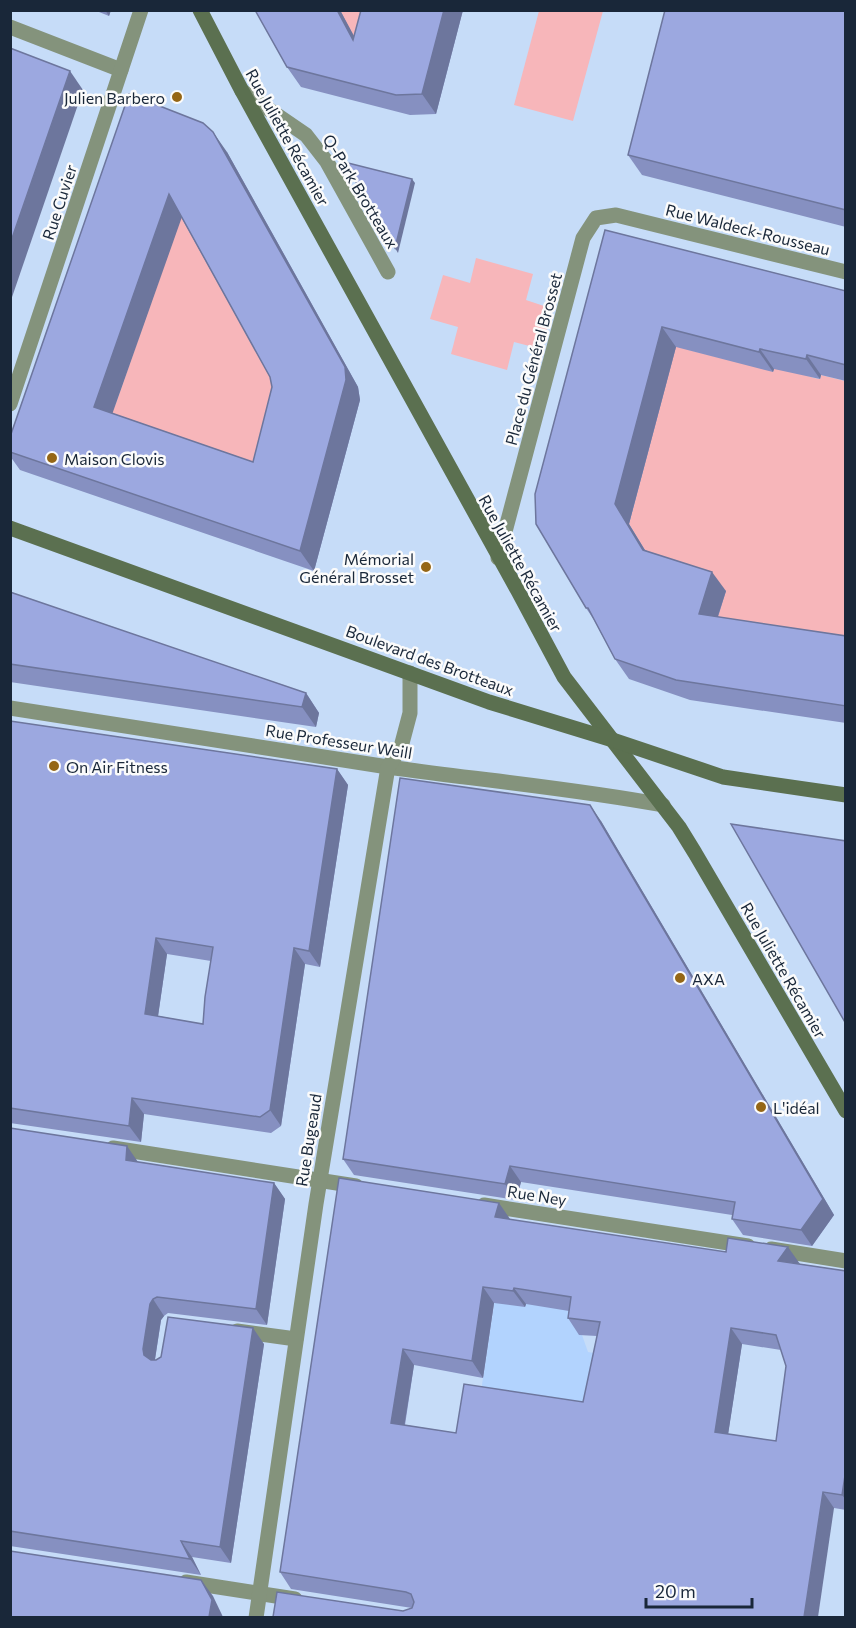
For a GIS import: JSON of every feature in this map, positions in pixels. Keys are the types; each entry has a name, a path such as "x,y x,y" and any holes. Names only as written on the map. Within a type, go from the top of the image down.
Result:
{"main road":[{"name":"Rue Juliette Récamier","path":"200,10 242,91 564,677 663,805 695,853 846,1111"},
{"name":"Boulevard des Brotteaux","path":"10,528 489,702 723,777 846,795"}],"street":[{"name":"Rue Cuvier","path":"10,404 141,10"},
{"path":"10,27 121,70"},
{"name":"Q-Park Brotteaux","path":"242,91 306,135 327,162 388,272"},
{"name":"Place du Général Brosset","path":"498,558 583,238 597,218 616,215 642,221"},
{"name":"Rue Waldeck-Rousseau","path":"642,221 846,272"},
{"name":"Rue Bugeaud","path":"256,1617 319,1180 388,767 401,747 410,713 410,673"},
{"name":"Rue Professeur Weill","path":"10,708 388,767 620,797 663,805"},
{"path":"104,1147 376,1189"},
{"name":"Rue Ney","path":"470,1203 846,1261"},
{"path":"218,1329 296,1340"},
{"path":"169,1579 304,1600"}],"shaded area":[{"path":"390,10 381,45 342,35 340,11"},
{"path":"539,11 603,11 573,121 514,105"},
{"path":"178,204 284,397 266,484 98,407 115,406 179,221"},
{"path":"476,258 533,274 526,300 553,309 541,349 514,342 507,370 451,354 458,327 430,319 443,275 470,283"},
{"path":"669,328 689,350 773,371 775,364 814,378 820,379 821,375 845,381 845,654 712,634 655,569 629,524 672,360 669,356"},
{"path":"506,1234 595,1247 582,1335 588,1352 658,1364 651,1426 480,1398"}],"building":[{"path":"255,10 337,10 353,40 361,10 444,10 422,94 396,95 287,67"},
{"path":"665,10 846,10 846,210 628,155"},
{"path":"10,48 70,71 10,244"},
{"path":"129,94 203,123 213,132 345,367 346,380 300,551 10,452 10,437","holes":["169,194 270,377 272,387 253,462 94,407"]},
{"path":"344,162 412,179 395,248"},
{"path":"605,230 846,291 846,365 807,355 806,359 760,349 759,352 662,327 615,504 643,550 712,572 699,614 846,636 846,706 676,680 615,659 588,608 536,524 535,494"},
{"path":"10,592 306,693 302,707 10,664"},
{"path":"10,721 337,769 309,951 294,948 270,1110 260,1117 132,1098 129,1126 10,1108","holes":["156,938 213,947 203,1024 145,1014"]},
{"path":"400,778 590,805 823,1199 801,1230 732,1219 735,1202 510,1166 505,1184 343,1159"},
{"path":"731,824 846,841 846,1024"},
{"path":"10,1128 127,1146 126,1160 274,1183 256,1309 157,1297 150,1304 143,1349 144,1355 151,1360 161,1357 168,1317 253,1328 220,1547 181,1541 190,1559 10,1531"},
{"path":"339,1178 499,1203 495,1217 726,1252 728,1238 788,1247 778,1261 846,1271 846,1469 842,1495 823,1492 804,1617 273,1617 277,1592 403,1611 412,1608 414,1602 411,1594 406,1592 280,1572","holes":["483,1287 513,1291 514,1288 571,1297 568,1318 600,1322 583,1402 464,1384 456,1433 391,1423 403,1349 472,1361","731,1328 776,1335 786,1366 776,1441 715,1432"]},
{"path":"10,1551 201,1580 212,1600 209,1617 10,1617"}],"place":[{"name":"Julien Barbero","path":"177,97"},
{"name":"Maison Clovis","path":"52,458"},
{"name":"Mémorial Général Brosset","path":"426,567"},
{"name":"On Air Fitness","path":"54,766"},
{"name":"AXA","path":"680,978"},
{"name":"L'idéal","path":"761,1107"}]}
